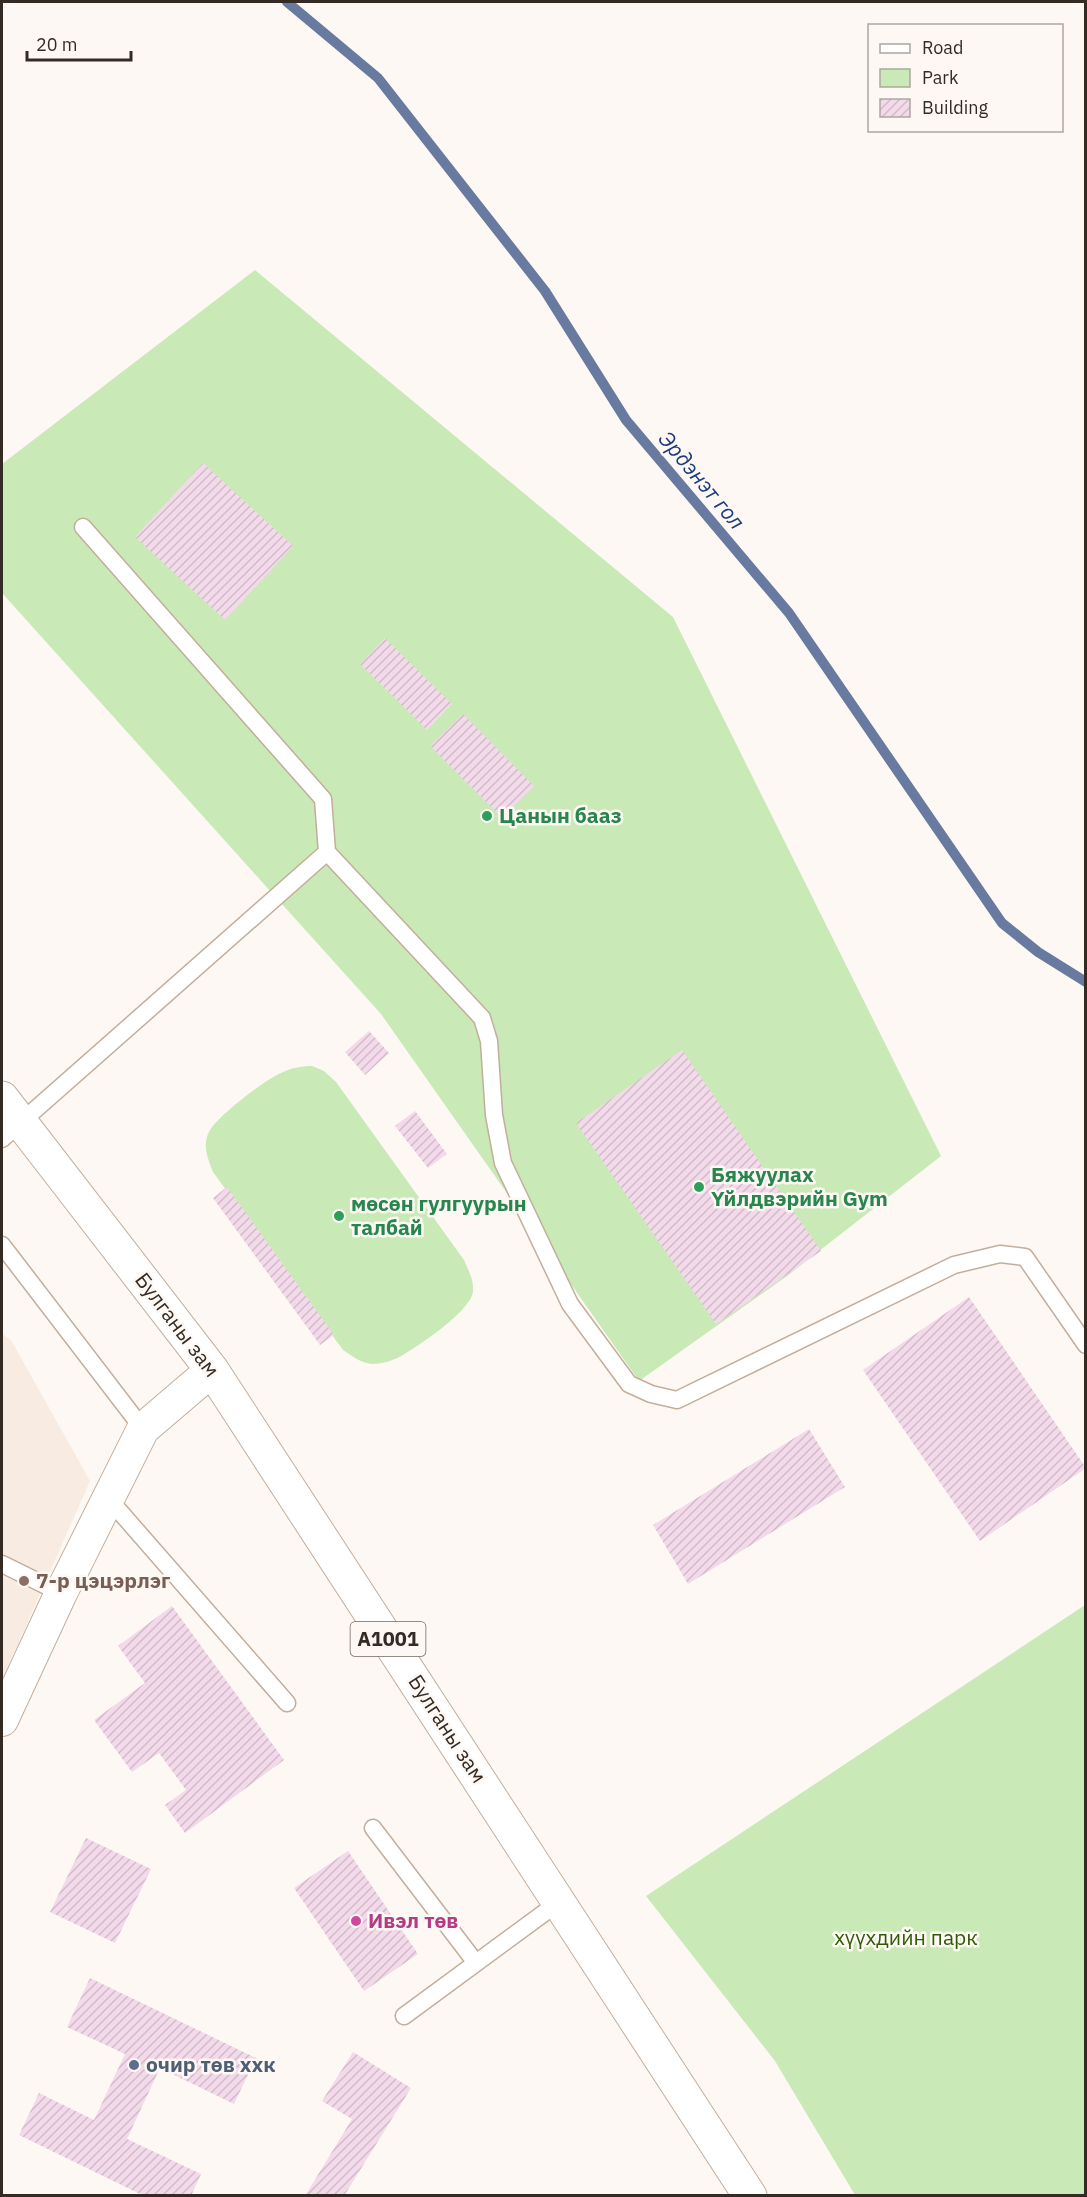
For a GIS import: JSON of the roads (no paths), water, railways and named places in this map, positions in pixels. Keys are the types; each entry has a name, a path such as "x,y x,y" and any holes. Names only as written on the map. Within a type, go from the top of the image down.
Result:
{"highway":[{"name":"Булганы зам","path":"8,1120 212,1370 750,2196"}],"street":[{"path":"2,1720 61,1593 143,1429 212,1370"}],"lane":[{"path":"83,527 323,799 327,852 482,1018 489,1041 494,1115 503,1163 570,1304 629,1384 651,1394 677,1400 954,1265 1000,1254 1025,1257 1086,1345"},
{"path":"8,1120 327,852"},
{"path":"2,1245 143,1429"},
{"path":"108,1498 287,1702"},
{"path":"2,1564 61,1593"},
{"path":"373,1828 476,1963"},
{"path":"404,2016 559,1902"}],"waterway":[{"name":"Эрдэнэт гол","path":"287,2 378,78 545,291 626,420 789,613 1002,923 1038,952 1086,982"}],"place":[{"name":"Цанын бааз","path":"487,816"},
{"name":"Бяжуулах Үйлдвэрийн Gym","path":"699,1187"},
{"name":"мөсөн гулгуурын талбай","path":"339,1216"},
{"name":"7-р цэцэрлэг","path":"24,1581"},
{"name":"Ивэл төв","path":"356,1921"},
{"name":"очир төв ххк","path":"134,2065"}],"park label":[{"name":"хүүхдийн парк","path":"906,1938"}]}
